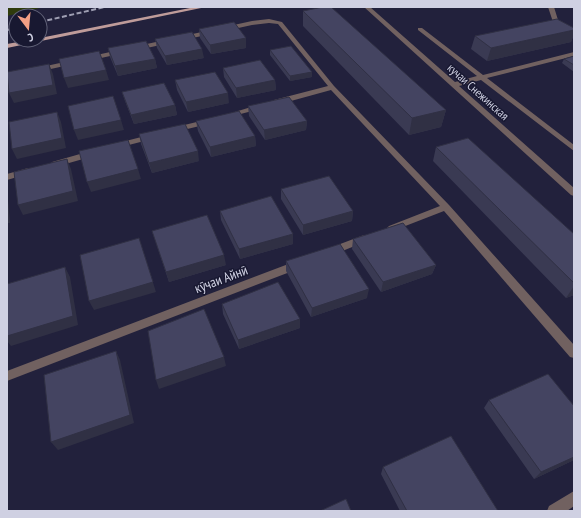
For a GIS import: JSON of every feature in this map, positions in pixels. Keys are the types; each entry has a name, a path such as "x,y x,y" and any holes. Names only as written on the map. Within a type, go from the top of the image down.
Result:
{"main road":[{"path":"48,38 204,7"}],"street":[{"name":"кучаи Снежинская","path":"367,7 574,193"},
{"path":"551,7 555,21 574,36"},
{"path":"30,72 252,22 269,21 280,24 332,87 446,207 574,353"},
{"path":"420,29 482,76 574,150"},
{"path":"454,85 482,76 574,54"},
{"path":"7,177 332,87"},
{"name":"кӯчаи Айнӣ","path":"7,376 446,207"},
{"path":"554,511 574,498"}],"green space":[{"path":"7,7 44,7 8,8 7,16"}],"building":[{"path":"331,7 446,110 412,118 303,11"},
{"path":"557,19 574,28 574,30 491,48 475,36"},
{"path":"234,22 246,38 210,45 199,29"},
{"path":"192,32 202,49 165,56 155,39"},
{"path":"146,41 155,59 115,66 108,48"},
{"path":"291,46 312,72 290,76 270,50"},
{"path":"99,51 106,70 64,78 59,59"},
{"path":"574,56 574,65 564,59"},
{"path":"260,60 275,80 236,88 223,68"},
{"path":"49,64 53,85 9,93 7,72"},
{"path":"215,72 228,93 186,102 175,80"},
{"path":"164,83 175,105 131,115 122,92"},
{"path":"113,96 121,120 74,130 68,106"},
{"path":"289,97 307,121 264,130 248,106"},
{"path":"239,111 255,136 210,147 196,121"},
{"path":"57,112 62,138 12,149 9,122"},
{"path":"185,124 198,151 149,163 139,134"},
{"path":"468,138 574,234 574,283 436,147"},
{"path":"128,140 138,169 87,182 79,151"},
{"path":"67,159 73,191 18,205 14,172"},
{"path":"329,176 353,211 303,225 281,189"},
{"path":"271,196 293,234 239,249 220,211"},
{"path":"207,215 224,255 166,272 152,231"},
{"path":"403,223 436,265 383,282 353,239"},
{"path":"139,238 153,282 89,301 80,255"},
{"path":"340,244 369,289 312,308 286,261"},
{"path":"65,267 73,316 7,336 7,284"},
{"path":"278,282 300,319 238,340 222,304"},
{"path":"204,309 224,357 156,380 148,331"},
{"path":"116,351 130,415 51,442 44,375"},
{"path":"548,374 574,406 574,457 541,472 489,400"},
{"path":"451,436 498,511 407,511 383,467"},
{"path":"346,499 351,511 320,511"}],"railway":[{"path":"48,20 105,7"}]}
